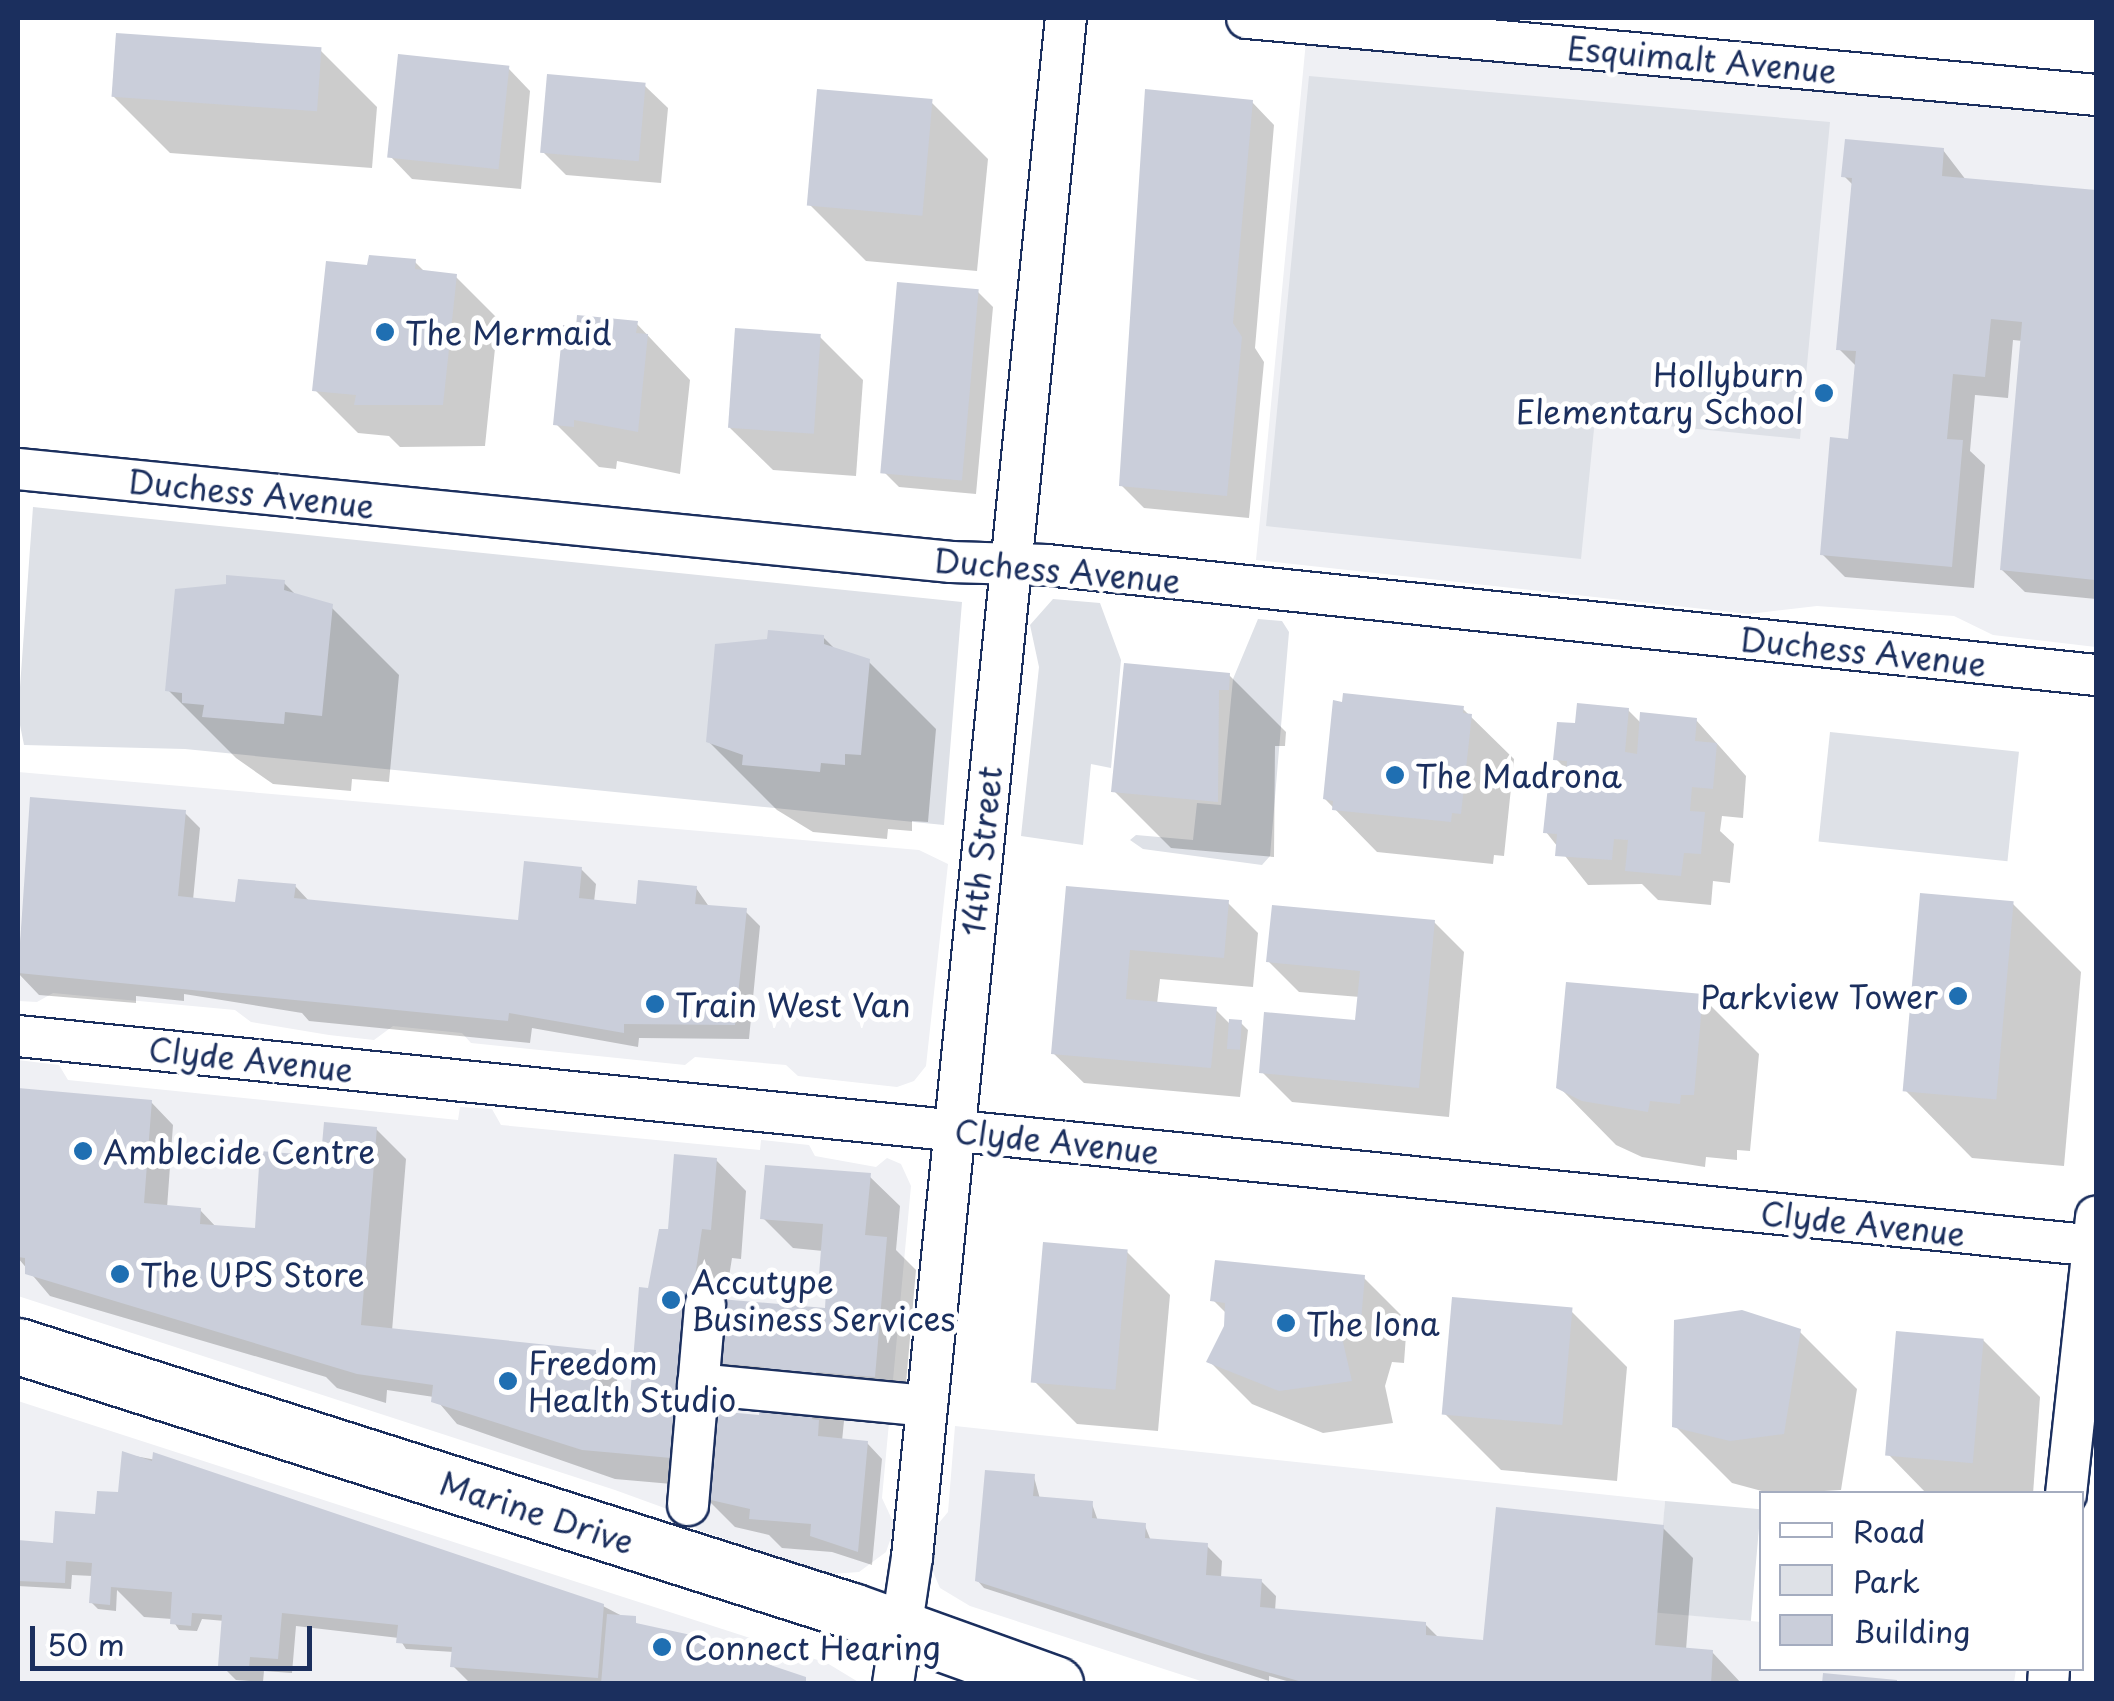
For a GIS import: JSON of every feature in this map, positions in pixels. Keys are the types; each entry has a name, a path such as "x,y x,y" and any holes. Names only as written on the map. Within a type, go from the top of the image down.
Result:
{"main road":[{"name":"Marine Drive","path":"18,1346 903,1630 1055,1684"}],"street":[{"name":"14th Street","path":"894,1684 903,1630 1066,18"},
{"name":"Esquimalt Avenue","path":"1247,18 2096,96"},
{"name":"Duchess Avenue","path":"18,470 1011,564 2096,675"},
{"name":"Clyde Avenue","path":"18,1036 953,1131 2095,1236"},
{"path":"2066,1491 2095,1236"},
{"path":"688,1505 705,1306"},
{"path":"698,1384 926,1406"}],"shaded area":[{"path":"1306,41 2096,118 2096,647 1993,635 1954,616 1817,606 1749,614 1256,560"},
{"path":"18,772 919,850 948,864 926,1066 914,1081 897,1087 798,1076 786,1065 695,1057 685,1065 471,1043 462,1033 393,1026 374,1040 329,1035 251,1022 235,1010 53,993 37,1002 18,1001"},
{"path":"18,1060 59,1065 68,1080 458,1120 460,1107 492,1109 501,1125 760,1150 761,1140 809,1145 815,1156 876,1167 887,1158 901,1164 911,1186 882,1498 895,1526 886,1552 859,1572 831,1574 698,1530 681,1514 615,1490 18,1296"},
{"path":"18,1401 827,1663 860,1683 18,1684"},
{"path":"955,1426 1665,1501 1657,1612 1759,1622 1759,1671 2016,1671 2014,1683 1207,1683 970,1606 940,1588 930,1565 933,1530 948,1512"}],"green space":[{"path":"1309,76 1830,122 1800,439 1595,419 1581,559 1266,526"},
{"path":"33,507 962,602 944,825 185,749 24,745 18,715"},
{"path":"1053,599 1100,603 1121,660 1111,768 1091,764 1083,845 1021,836 1039,667 1030,625"},
{"path":"1258,619 1282,621 1289,632 1270,856 1262,865 1143,849 1130,840 1136,835 1193,840 1197,803 1221,805 1233,679"},
{"path":"1830,732 2019,752 2007,861 1819,841"},
{"path":"1665,1501 1759,1509 1751,1621 1655,1613"}],"building":[{"path":"116,33 321,47 317,111 112,97"},
{"path":"398,54 509,66 499,169 387,157"},
{"path":"547,74 646,83 639,161 540,153"},
{"path":"817,89 933,99 922,216 807,206"},
{"path":"1145,89 1253,100 1233,323 1242,337 1227,496 1119,486"},
{"name":"Hollyburn Elementary School","path":"1845,139 1944,148 1942,176 2096,190 2095,580 2000,570 2022,322 1991,319 1985,377 1953,374 1947,439 1963,440 1952,567 1820,555 1830,437 1848,439 1856,351 1836,350 1852,178 1841,177"},
{"name":"The Mermaid","path":"369,255 416,259 415,269 457,274 443,405 354,405 356,395 312,391 326,261 367,265"},
{"path":"897,282 979,289 962,480 880,473"},
{"path":"577,315 638,321 636,333 648,334 638,432 574,420 574,427 553,425 563,325 576,327"},
{"path":"735,328 821,334 814,434 728,428"},
{"path":"226,575 285,580 284,590 333,604 322,716 285,712 284,724 202,717 204,705 182,703 182,693 165,691 175,589 226,584"},
{"path":"768,630 824,635 824,644 870,659 861,755 845,754 845,765 821,763 820,772 742,765 743,755 706,742 715,644 767,639"},
{"path":"1124,663 1230,673 1229,690 1219,690 1218,802 1111,792"},
{"name":"The Madrona","path":"1343,693 1464,706 1463,713 1472,714 1461,814 1452,813 1451,822 1332,810 1333,801 1323,799 1333,700 1342,702"},
{"path":"1577,703 1629,708 1625,752 1637,754 1640,712 1697,718 1695,741 1717,743 1713,789 1692,787 1690,811 1705,812 1701,854 1684,853 1681,876 1625,871 1628,840 1614,839 1612,860 1555,856 1557,834 1543,833 1548,786 1565,787 1567,761 1553,760 1557,722 1575,723"},
{"path":"30,797 186,810 178,896 235,902 238,879 296,884 294,898 518,920 524,861 582,867 579,898 636,904 638,880 697,886 695,904 747,908 735,1025 624,1024 624,1033 509,1013 508,1021 18,973"},
{"path":"1066,886 1229,900 1224,958 1130,950 1126,999 1217,1007 1211,1068 1051,1054"},
{"name":"Parkview Tower","path":"1920,893 2014,901 1996,1099 1903,1091"},
{"path":"1272,905 1435,920 1419,1088 1259,1073 1264,1012 1355,1020 1360,971 1266,962"},
{"path":"1566,982 1703,994 1694,1095 1681,1095 1680,1104 1650,1101 1648,1112 1582,1101 1556,1088"},
{"path":"1229,1019 1242,1020 1240,1050 1227,1049"},
{"path":"18,1088 152,1100 144,1203 201,1208 200,1224 255,1228 260,1151 321,1156 324,1122 377,1127 361,1325 596,1350 592,1395 630,1398 639,1287 648,1288 659,1229 668,1229 674,1154 717,1158 711,1230 702,1229 693,1290 683,1408 759,1415 764,1367 715,1363 720,1299 825,1308 827,1275 819,1275 823,1224 760,1219 765,1165 871,1173 865,1235 887,1237 875,1377 816,1372 812,1419 819,1420 818,1436 868,1441 858,1552 810,1536 811,1524 749,1519 750,1509 702,1498 705,1461 582,1450 431,1402 433,1385 357,1374 25,1274 25,1258 18,1257"},
{"path":"1043,1242 1128,1249 1115,1390 1031,1382"},
{"name":"The Iona","path":"1215,1260 1365,1275 1361,1321 1350,1320 1343,1342 1352,1381 1279,1391 1206,1362 1224,1326 1225,1303 1210,1301"},
{"path":"1452,1297 1573,1308 1562,1425 1442,1415"},
{"path":"1742,1310 1801,1329 1784,1434 1730,1441 1672,1427 1674,1320"},
{"path":"1896,1331 1984,1339 1973,1463 1885,1456"},
{"path":"122,1451 152,1461 153,1452 604,1604 598,1678 450,1667 452,1647 396,1643 398,1625 282,1613 278,1659 250,1657 249,1668 218,1666 222,1615 192,1613 191,1626 170,1624 172,1592 111,1587 110,1605 89,1603 92,1563 66,1561 65,1583 18,1581 18,1540 53,1543 55,1511 95,1514 97,1491 118,1492"},
{"path":"985,1470 1035,1474 1033,1496 1093,1501 1092,1518 1146,1523 1145,1538 1208,1543 1206,1575 1262,1579 1260,1607 1426,1622 1426,1635 1483,1640 1496,1507 1664,1525 1655,1645 1713,1650 1711,1684 1309,1684 1201,1653 975,1581"},
{"path":"607,1614 636,1616 636,1623 714,1640 729,1646 729,1656 753,1653 752,1659 806,1677 806,1684 601,1684"},
{"path":"1823,1673 1897,1680 1897,1684 1822,1684"}],"place":[{"name":"The Mermaid","path":"385,332"},
{"name":"Hollyburn Elementary School","path":"1824,393"},
{"name":"The Madrona","path":"1395,775"},
{"name":"Parkview Tower","path":"1958,996"},
{"name":"Train West Van","path":"655,1004"},
{"name":"Amblecide Centre","path":"83,1151"},
{"name":"The UPS Store","path":"120,1274"},
{"name":"Accutype Business Services","path":"671,1300"},
{"name":"The Iona","path":"1286,1323"},
{"name":"Freedom Health Studio","path":"508,1381"},
{"name":"Connect Hearing","path":"662,1647"}]}
